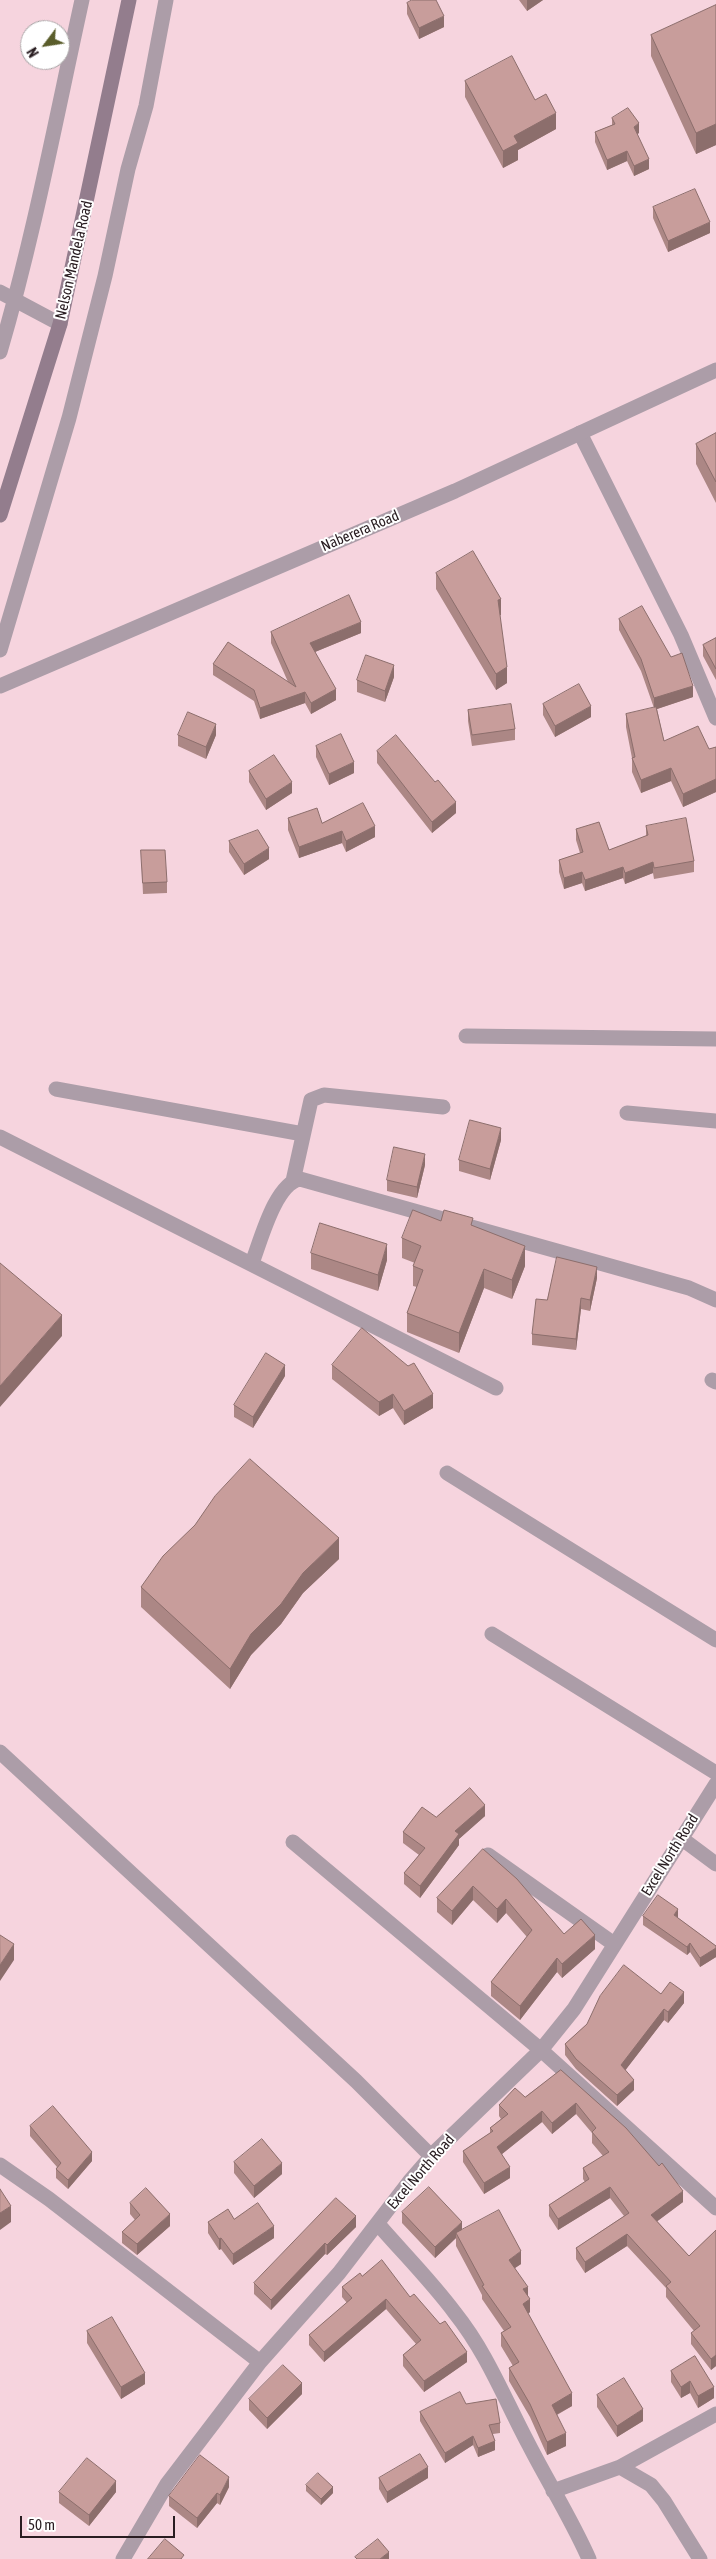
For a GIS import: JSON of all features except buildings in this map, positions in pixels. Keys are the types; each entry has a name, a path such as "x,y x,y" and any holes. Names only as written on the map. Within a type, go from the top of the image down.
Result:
{"main road":[{"name":"Nelson Mandela Road","path":"0,515 60,324 129,0"}],"street":[{"path":"0,352 16,298 43,186 82,0"},
{"path":"0,650 69,418 128,169 146,106 166,0"},
{"path":"0,292 16,298 60,324"},
{"name":"Naberera Road","path":"0,686 455,491 716,370"},
{"path":"580,433 681,635 716,718"},
{"path":"466,1036 716,1039"},
{"path":"56,1089 303,1134"},
{"path":"252,1263 280,1194 293,1181 311,1100 324,1096 443,1107"},
{"path":"627,1113 716,1121"},
{"path":"0,1137 496,1388"},
{"path":"293,1181 309,1181 689,1288 716,1300"},
{"path":"447,1473 716,1640"},
{"path":"492,1634 716,1773"},
{"path":"0,1752 356,2081 432,2156"},
{"name":"Excel North Road","path":"123,2559 167,2484 260,2362 339,2273 408,2182 432,2156 541,2050 574,2009 716,1784"},
{"path":"681,1838 716,1864"},
{"path":"293,1842 541,2050 716,2208"},
{"path":"488,1855 614,1944"},
{"path":"0,2165 49,2200 260,2362"},
{"path":"378,2224 456,2313 478,2346 506,2396 553,2491 574,2524 589,2559"},
{"path":"553,2491 620,2467 716,2414"},
{"path":"620,2467 651,2485 664,2501 700,2559"}]}
